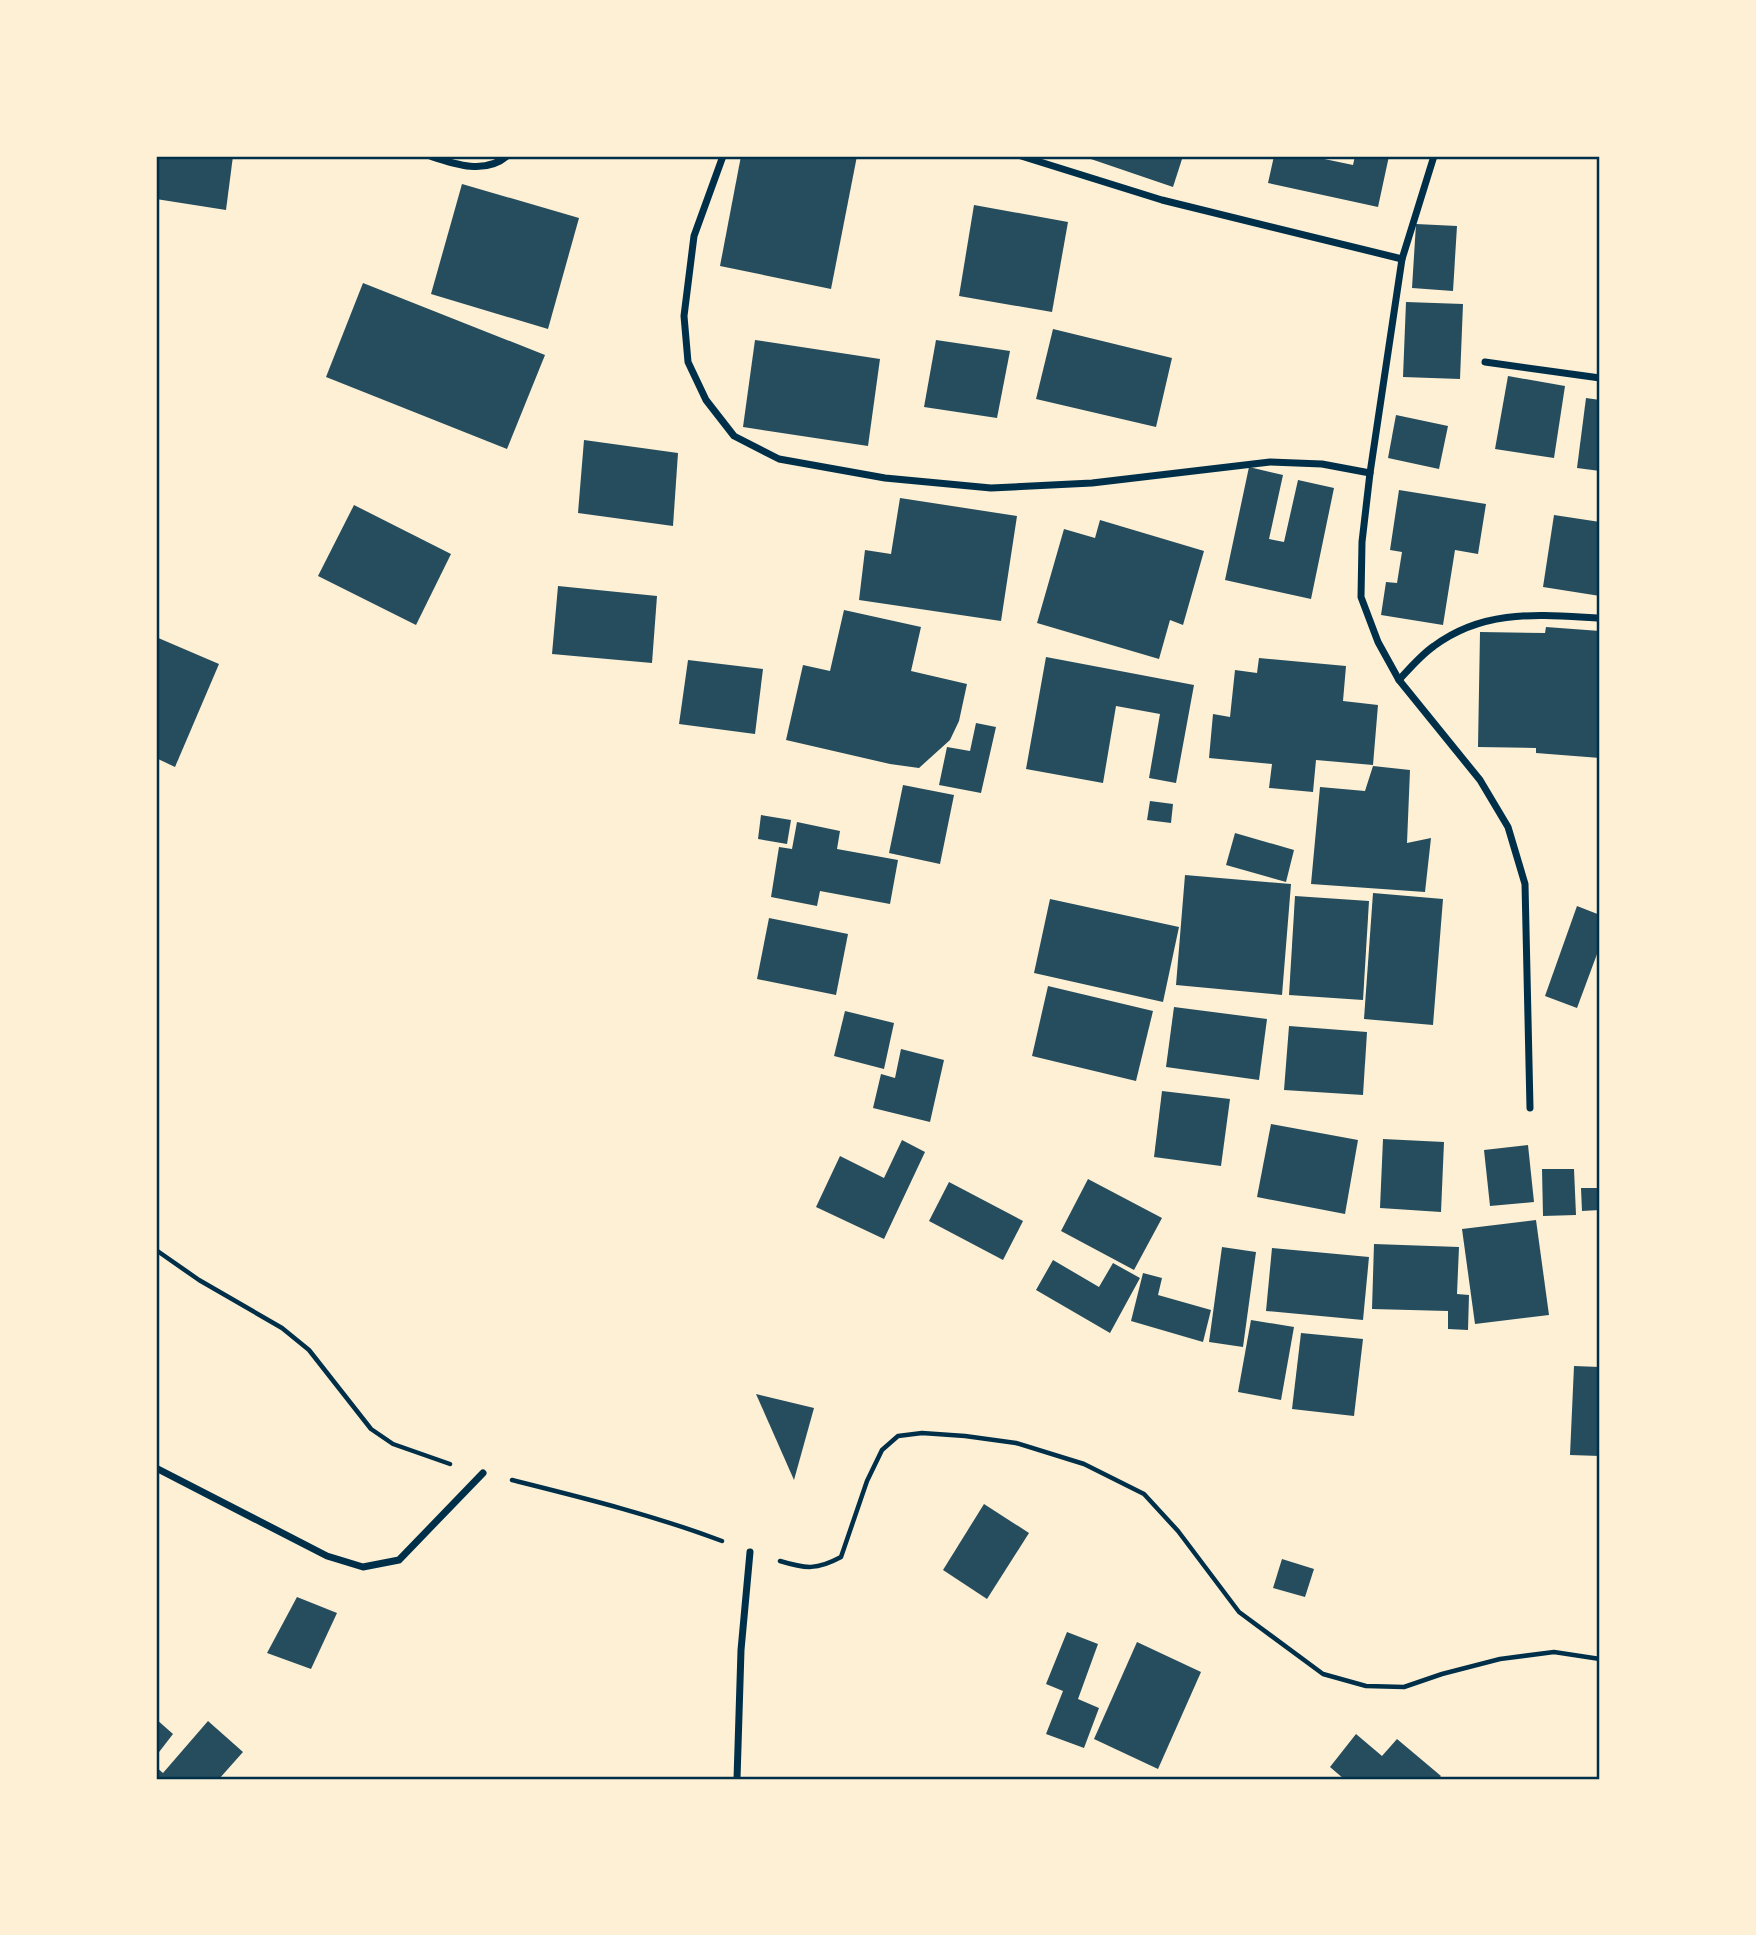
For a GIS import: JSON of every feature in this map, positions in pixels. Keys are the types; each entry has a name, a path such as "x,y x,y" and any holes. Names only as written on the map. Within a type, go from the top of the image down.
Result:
{"street":[{"path":"430,156 464,167 499,162 507,156"},
{"path":"723,156 694,236 684,316 688,362 706,400 734,436 779,459 885,478 991,488 1092,482 1270,462 1322,464 1370,473"},
{"path":"1021,156 1163,200 1402,259"},
{"path":"1434,156 1402,259 1370,473 1362,542 1361,597 1378,642 1399,680 1480,780 1508,827 1525,884 1530,1108"},
{"path":"1485,362 1600,378"},
{"path":"1399,680 1431,647 1451,634 1485,620 1531,614 1600,618"},
{"path":"156,1468 327,1556 363,1566 399,1560 483,1473"},
{"path":"737,1779 741,1650 750,1552"}],"path":[{"path":"156,1250 199,1280 282,1328 309,1350 371,1429 393,1444 483,1473 674,1523 750,1552 799,1567 822,1567 841,1557 867,1481 882,1450 898,1436 922,1433 965,1436 1016,1443 1084,1464 1144,1494 1178,1531 1238,1612 1323,1674 1366,1686 1404,1687 1500,1659 1554,1652 1600,1659"}],"building":[{"path":"156,156 233,156 226,210 156,199"},
{"path":"741,156 857,156 831,289 720,266"},
{"path":"1082,156 1183,156 1173,187"},
{"path":"1274,156 1310,156 1353,165 1355,156 1389,156 1378,207 1268,183"},
{"path":"462,184 579,218 548,329 431,294"},
{"path":"974,205 1068,222 1052,312 959,296"},
{"path":"1416,224 1457,226 1453,291 1412,288"},
{"path":"363,283 545,355 507,449 326,377"},
{"path":"1406,302 1463,304 1460,379 1403,377"},
{"path":"1053,329 1172,358 1156,427 1036,399"},
{"path":"755,340 880,359 868,446 743,427"},
{"path":"936,340 1010,351 997,418 924,407"},
{"path":"1508,376 1565,386 1554,458 1495,449"},
{"path":"1586,398 1600,400 1600,471 1577,468"},
{"path":"1396,415 1448,426 1439,469 1388,458"},
{"path":"584,440 678,453 673,526 578,513"},
{"path":"1249,467 1283,475 1269,539 1284,542 1298,480 1334,488 1311,599 1225,580"},
{"path":"1399,490 1486,504 1478,554 1455,550 1443,625 1381,615 1386,582 1397,583 1402,552 1390,550"},
{"path":"900,498 1017,516 1001,621 859,600 865,550 891,554"},
{"path":"354,505 451,554 416,625 318,576"},
{"path":"1554,515 1600,522 1600,596 1543,587"},
{"path":"1100,520 1204,551 1183,625 1170,620 1159,659 1037,623 1064,529 1095,538"},
{"path":"558,586 657,596 652,663 552,654"},
{"path":"844,610 921,627 911,671 967,684 959,721 950,740 919,768 786,740 803,665 830,671"},
{"path":"1546,627 1600,631 1600,758 1536,753 1536,748 1478,747 1480,632 1545,633"},
{"path":"156,637 219,664 175,767 156,758"},
{"path":"1046,657 1194,685 1176,783 1149,778 1160,714 1116,706 1103,783 1026,769"},
{"path":"1259,658 1346,666 1343,701 1378,705 1373,765 1316,760 1313,792 1269,788 1272,764 1209,758 1213,714 1230,717 1235,670 1257,673"},
{"path":"688,660 763,669 755,734 679,724"},
{"path":"976,723 996,727 981,793 939,785 947,747 970,751"},
{"path":"1373,766 1410,770 1407,843 1431,838 1425,892 1311,884 1320,787 1365,791"},
{"path":"903,785 954,795 940,864 889,853"},
{"path":"1150,801 1173,804 1171,823 1147,820"},
{"path":"761,815 791,820 787,844 758,839"},
{"path":"797,822 840,831 837,849 898,860 890,904 820,891 817,906 771,897 779,847 792,849"},
{"path":"1235,833 1294,850 1286,882 1226,865"},
{"path":"1185,875 1291,884 1282,995 1176,985"},
{"path":"1373,893 1443,899 1433,1025 1364,1019"},
{"path":"1295,896 1369,901 1363,1000 1289,995"},
{"path":"1050,899 1179,927 1163,1002 1034,973"},
{"path":"1577,906 1600,915 1600,946 1577,1008 1545,996"},
{"path":"769,918 848,934 836,995 757,979"},
{"path":"1048,986 1153,1011 1136,1081 1032,1056"},
{"path":"1174,1007 1267,1019 1259,1080 1166,1067"},
{"path":"845,1011 894,1023 884,1069 834,1056"},
{"path":"1289,1026 1367,1032 1363,1095 1284,1090"},
{"path":"901,1049 944,1060 930,1122 873,1108 881,1074 895,1078"},
{"path":"1162,1091 1230,1099 1221,1166 1154,1157"},
{"path":"1271,1124 1358,1140 1345,1214 1257,1197"},
{"path":"1383,1139 1444,1142 1441,1212 1380,1208"},
{"path":"902,1140 925,1152 884,1239 816,1207 840,1156 884,1178"},
{"path":"1528,1145 1534,1202 1490,1206 1484,1150"},
{"path":"1542,1169 1574,1169 1576,1215 1543,1216"},
{"path":"1088,1179 1162,1218 1134,1270 1061,1231"},
{"path":"949,1182 1023,1221 1003,1260 929,1221"},
{"path":"1581,1188 1600,1188 1600,1210 1582,1211"},
{"path":"1536,1220 1549,1315 1475,1324 1462,1229"},
{"path":"1374,1244 1459,1247 1457,1294 1469,1295 1468,1330 1448,1329 1448,1311 1372,1309"},
{"path":"1222,1247 1256,1252 1243,1347 1209,1342"},
{"path":"1272,1248 1369,1257 1363,1320 1266,1311"},
{"path":"1053,1260 1099,1287 1113,1263 1140,1278 1110,1333 1036,1290"},
{"path":"1143,1273 1162,1278 1158,1295 1211,1310 1203,1342 1131,1321"},
{"path":"1251,1320 1294,1327 1281,1400 1238,1392"},
{"path":"1301,1333 1363,1339 1354,1416 1292,1409"},
{"path":"1574,1366 1600,1367 1600,1456 1570,1455"},
{"path":"756,1394 814,1408 794,1480"},
{"path":"984,1504 1029,1533 987,1599 943,1570"},
{"path":"1282,1559 1314,1569 1305,1597 1273,1588"},
{"path":"297,1597 337,1613 311,1669 267,1653"},
{"path":"1067,1632 1098,1644 1078,1699 1099,1708 1084,1748 1046,1734 1063,1691 1046,1684"},
{"path":"1137,1642 1201,1672 1158,1769 1094,1739"},
{"path":"156,1719 173,1734 156,1756"},
{"path":"208,1721 243,1752 219,1779 156,1779 156,1767 163,1773"},
{"path":"1356,1734 1382,1756 1397,1739 1441,1776 1438,1779 1344,1779 1330,1767"}]}
